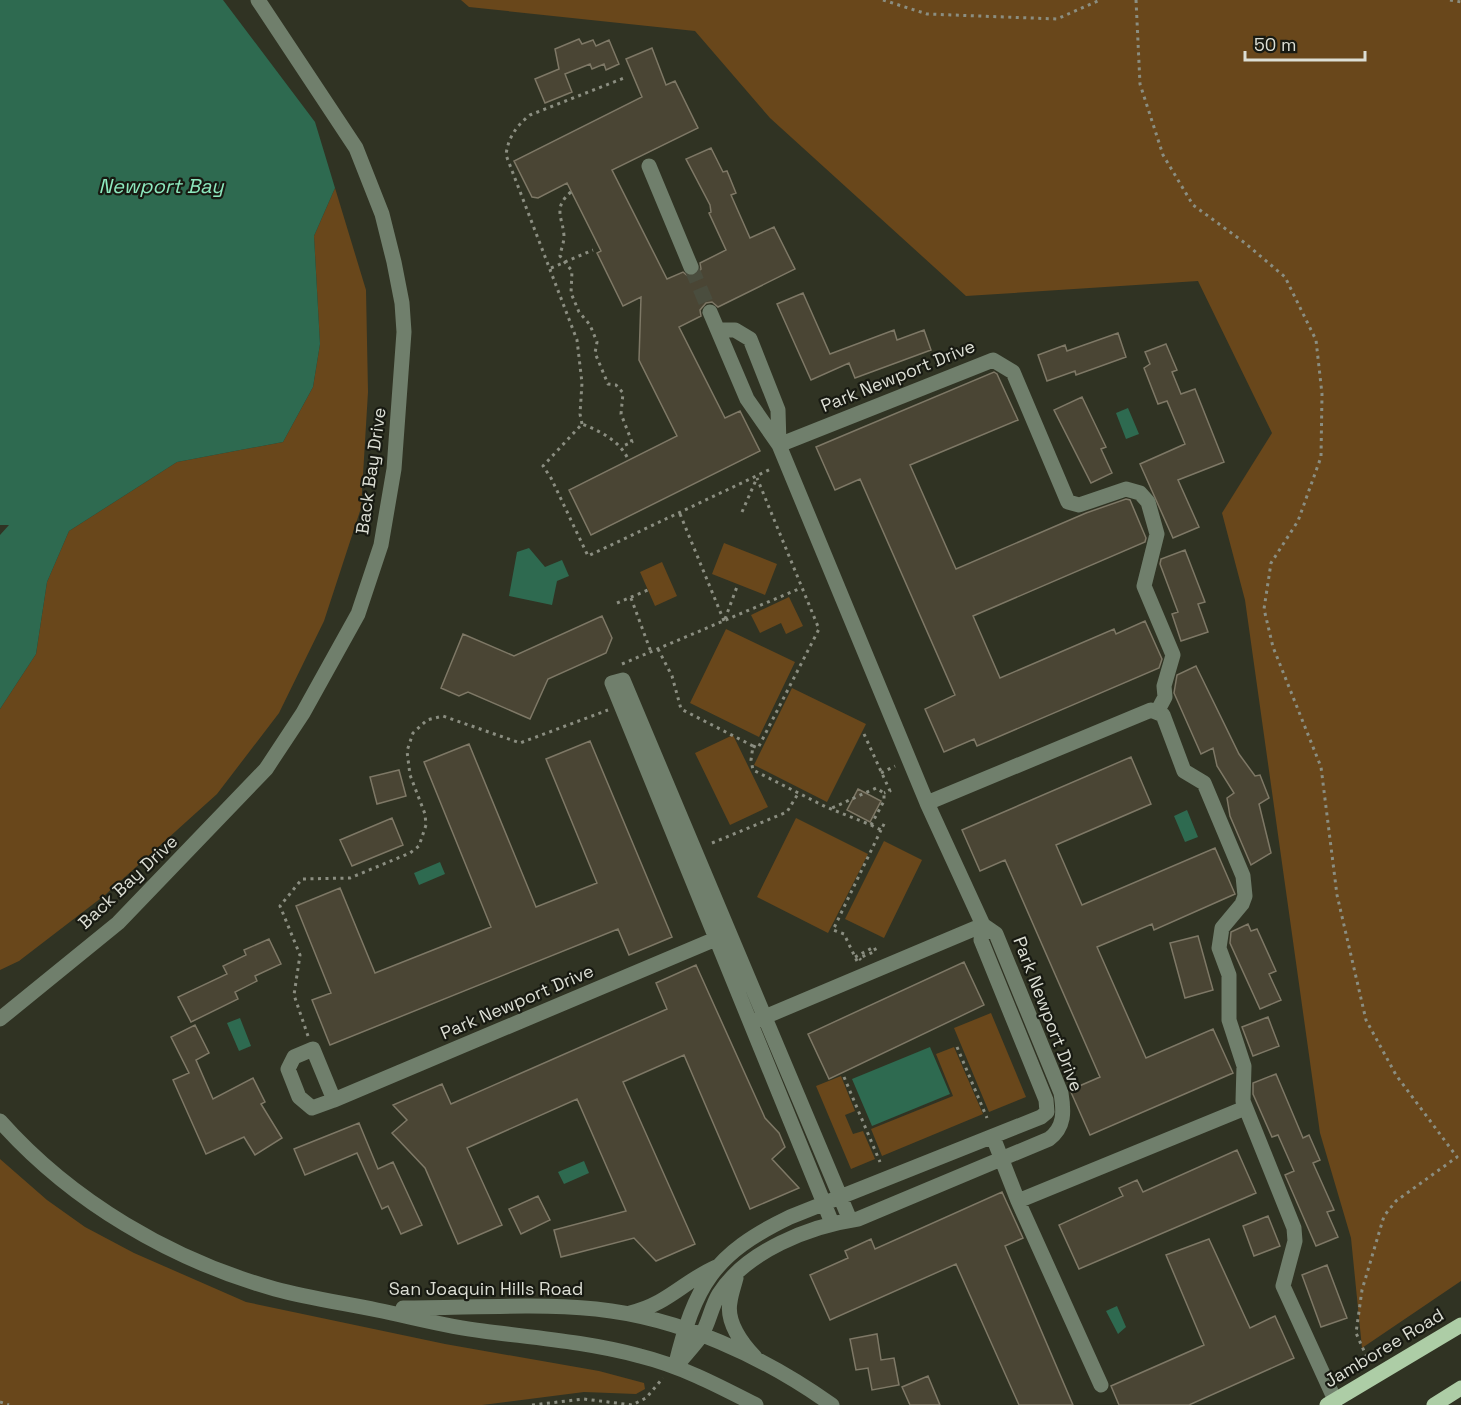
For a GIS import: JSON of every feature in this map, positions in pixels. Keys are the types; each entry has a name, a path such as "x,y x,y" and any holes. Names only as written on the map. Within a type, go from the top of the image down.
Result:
{"main road":[{"name":"Jamboree Road","path":"1331,1402 1461,1325"},
{"path":"1434,1405 1461,1388"}],"street":[{"name":"Back Bay Drive","path":"0,1019 118,923 266,769 303,713 358,614 381,545 393,479 404,332 402,303 394,262 378,203 356,148 258,0"},
{"path":"649,166 691,267"},
{"name":"Park Newport Drive","path":"675,1367 701,1335 720,1294 736,1276 773,1248 832,1223 850,1220 1049,1139 1057,1133 1063,1119 1061,1093 996,934 983,925 927,803 779,445 747,399 710,312"},
{"path":"718,330 735,330 750,339 778,410 779,445"},
{"name":"Park Newport Drive","path":"779,445 993,360 1006,366 1013,372 1068,502 1079,505 1126,489 1140,493 1148,502 1157,534 1144,586 1173,656 1164,686 1165,697 1157,712"},
{"path":"832,1223 612,683 623,680 850,1220"},
{"path":"927,803 1151,710 1164,715 1184,771 1204,783 1243,876 1245,896 1242,904 1222,928 1219,948 1229,975 1229,1020 1244,1066 1242,1087 1245,1108 1294,1228 1295,1241 1283,1286 1331,1402"},
{"path":"749,1023 983,925"},
{"name":"Park Newport Drive","path":"675,1367 684,1328 703,1288 716,1267 753,1235 1041,1117 1047,1112 1046,1100 981,940 983,925"},
{"name":"Park Newport Drive","path":"313,1049 298,1054 289,1064 288,1069 299,1097 312,1108 730,933"},
{"path":"313,1049 334,1100"},
{"path":"1018,1201 1245,1108"},
{"path":"1047,1112 1063,1119"},
{"name":"San Joaquin Hills Road","path":"0,1121 31,1154 86,1199 128,1225 202,1263 277,1289 482,1331 537,1336 605,1348 675,1367 756,1405"},
{"path":"993,1137 1018,1201 1101,1385"},
{"path":"624,1314 664,1301 716,1267"},
{"path":"736,1276 729,1304 733,1324 745,1346 760,1361"},
{"name":"San Joaquin Hills Road","path":"370,1308 526,1306 624,1314 684,1328 701,1335 760,1361 832,1405"}],"path":[{"path":"883,0 927,14 1057,19 1100,0"},
{"path":"1137,0 1140,84 1163,155 1193,205 1245,243 1285,277 1316,340 1322,394 1321,457 1298,521 1271,563 1264,609 1273,647 1321,766 1337,895 1366,1020 1396,1075 1459,1158 1396,1201 1384,1216 1362,1290 1356,1333 1375,1377"},
{"path":"1450,0 1461,2"},
{"path":"582,424 580,414 582,383 577,340 506,155 507,145 521,122 530,115 624,78"},
{"path":"571,192 562,202 559,214 564,234 560,255 567,261 572,271 570,293 579,312 590,325 597,342 595,352 608,384 616,385 622,393 621,414 632,442 621,447"},
{"path":"551,268 593,250"},
{"path":"582,424 600,431 621,447 627,457"},
{"path":"582,424 543,466 588,556 757,478"},
{"path":"742,512 757,478"},
{"path":"658,649 672,676 675,695 681,708 758,748 819,629 757,478"},
{"path":"679,514 724,621"},
{"path":"724,621 738,584"},
{"path":"622,664 801,588"},
{"path":"617,603 648,590"},
{"path":"631,598 651,652"},
{"path":"313,1049 294,995 300,955 280,906 302,879 350,878 410,853 419,846 426,825 425,814 406,758 413,733 427,720 443,717 519,743 620,705"},
{"path":"864,734 890,791 884,793"},
{"path":"753,746 751,760 753,770 881,830"},
{"path":"880,773 897,765"},
{"path":"832,808 876,788 884,793"},
{"path":"712,843 787,812 799,792"},
{"path":"871,825 884,801 884,793"},
{"path":"861,961 860,958 876,951 874,947 855,957 844,934 833,930 885,822"},
{"path":"957,1047 987,1118"},
{"path":"844,1077 880,1162"},
{"path":"532,1405 584,1399 632,1405 646,1398 658,1382 675,1367"},
{"path":"0,1402 9,1405"}],"shaded area":[{"path":"461,0 1461,0 1461,1281 1362,1348 1351,1238 1320,1133 1245,600 1222,513 1272,433 1198,281 966,296 770,118 695,31 469,7"},
{"path":"335,188 366,290 368,392 361,508 324,621 279,713 217,794 105,895 19,961 0,970 0,709 36,654 47,582 69,531 177,462 283,442 313,387 320,344 314,236"},
{"path":"724,543 777,564 765,595 712,574"},
{"path":"662,562 677,596 655,606 640,572"},
{"path":"789,597 803,626 786,634 781,623 760,633 751,615"},
{"path":"726,629 795,662 759,737 690,703"},
{"path":"792,688 866,724 827,802 754,765"},
{"path":"733,735 768,807 730,825 695,753"},
{"path":"796,818 868,854 828,933 757,897"},
{"path":"884,841 922,860 884,938 845,919"},
{"path":"991,1013 1026,1097 989,1112 954,1028"},
{"path":"954,1047 983,1114 882,1156 871,1129 953,1096 936,1054"},
{"path":"841,1076 855,1111 845,1115 853,1134 863,1131 875,1159 851,1169 816,1086"},
{"path":"0,1159 47,1200 85,1227 134,1253 246,1302 445,1344 599,1371 644,1383 645,1389 636,1394 584,1392 482,1405 0,1405"}],"water":[{"name":"Newport Bay","path":"0,0 223,0 315,122 335,188 314,236 320,344 313,387 283,442 177,462 69,531 47,582 36,654 0,709 0,535 9,525 0,525"},
{"path":"1128,408 1139,434 1126,439 1116,413"},
{"path":"529,548 545,567 562,560 569,576 557,581 552,605 509,596 517,552"},
{"path":"1187,810 1198,837 1185,842 1174,816"},
{"path":"440,862 445,874 419,885 414,873"},
{"path":"240,1018 251,1046 239,1051 227,1023"},
{"path":"930,1047 950,1094 872,1126 852,1079"},
{"path":"584,1161 589,1173 564,1184 558,1172"},
{"path":"1117,1306 1126,1327 1118,1334 1106,1311"}],"building":[{"path":"579,39 582,44 593,40 596,46 609,40 619,64 606,70 604,64 592,69 590,64 565,74 572,92 545,103 535,79 559,69 555,49"},
{"path":"652,48 666,85 675,81 698,128 612,170 667,279 683,272 689,277 695,276 701,269 700,263 726,250 709,213 711,212 710,205 686,159 711,148 723,172 727,171 736,193 731,195 750,238 774,227 795,269 718,307 712,302 706,303 700,310 701,316 679,327 725,418 740,411 760,451 591,535 569,490 677,436 639,360 641,297 623,306 597,253 601,251 567,183 538,198 532,197 514,161 642,97 626,59"},
{"path":"803,293 830,354 894,330 897,340 924,330 931,350 855,378 849,363 811,380 777,304"},
{"path":"1118,333 1126,357 1076,375 1075,371 1047,381 1038,355 1065,345 1067,351"},
{"path":"1166,344 1177,370 1172,372 1181,394 1195,389 1224,462 1178,480 1199,527 1173,538 1140,464 1185,444 1167,401 1158,404 1144,368 1150,364 1145,352"},
{"path":"994,372 1018,420 910,465 956,569 1086,513 1126,499 1130,500 1146,538 1145,542 973,616 1000,678 1114,629 1116,634 1145,621 1162,659 1159,668 977,746 974,739 944,752 925,709 955,695 860,479 835,490 816,447"},
{"path":"1082,397 1106,447 1101,449 1112,473 1091,483 1054,410"},
{"path":"1185,550 1205,602 1198,604 1208,632 1181,641 1172,614 1178,612 1160,564 1161,559"},
{"path":"602,616 612,638 606,653 548,679 530,719 468,692 459,696 441,688 463,634 514,656"},
{"path":"1196,666 1239,754 1255,776 1260,775 1269,798 1259,804 1271,853 1251,865 1230,816 1227,798 1234,793 1217,766 1213,748 1201,754 1174,693 1177,675"},
{"path":"590,741 672,937 629,955 618,929 330,1045 312,1000 331,993 296,906 340,888 375,973 491,927 424,762 469,744 536,907 597,883 546,759"},
{"path":"1131,757 1151,804 1056,845 1082,905 1215,848 1235,894 1154,930 1152,924 1097,947 1146,1058 1213,1029 1233,1073 1090,1135 1070,1090 1100,1077 1005,860 980,871 962,830"},
{"path":"399,770 406,796 377,804 370,777"},
{"path":"858,789 881,801 870,822 847,810"},
{"path":"392,818 403,845 352,866 340,840"},
{"path":"1248,924 1251,931 1257,929 1276,971 1269,974 1281,1000 1260,1009 1230,943 1231,932"},
{"path":"1198,936 1213,990 1185,998 1170,943"},
{"path":"269,939 281,964 255,976 257,981 235,992 238,999 191,1022 178,997 227,974 223,966 246,955 244,950"},
{"path":"964,962 984,1005 829,1079 808,1034"},
{"path":"696,965 765,1118 779,1133 785,1147 772,1159 799,1188 750,1209 684,1055 623,1082 695,1244 656,1261 634,1238 561,1257 554,1230 626,1211 577,1099 467,1148 502,1225 458,1244 425,1168 392,1133 407,1120 393,1105 442,1084 451,1104 667,1009 656,983"},
{"path":"1268,1017 1279,1046 1253,1056 1242,1027"},
{"path":"195,1025 209,1053 196,1060 213,1099 253,1078 265,1102 261,1104 282,1138 255,1155 244,1137 206,1154 173,1080 189,1073 171,1037"},
{"path":"1276,1074 1303,1138 1309,1135 1320,1160 1313,1163 1334,1210 1327,1212 1338,1237 1316,1246 1285,1175 1294,1171 1278,1135 1272,1137 1253,1094 1253,1083"},
{"path":"359,1123 378,1169 393,1162 422,1225 401,1234 388,1206 382,1209 357,1153 305,1175 294,1149"},
{"path":"1237,1150 1256,1193 1079,1269 1059,1225 1123,1196 1119,1188 1137,1180 1143,1192"},
{"path":"1002,1192 1023,1238 1005,1246 1073,1405 1019,1405 956,1264 830,1320 810,1275 848,1258 845,1251 871,1239 875,1249"},
{"path":"538,1196 550,1220 521,1234 509,1209"},
{"path":"1268,1216 1280,1246 1254,1256 1243,1226"},
{"path":"1209,1239 1250,1328 1275,1316 1294,1358 1189,1405 1119,1405 1111,1386 1204,1345 1166,1255"},
{"path":"1327,1265 1347,1318 1321,1327 1302,1275"},
{"path":"877,1334 881,1360 894,1358 899,1385 872,1390 868,1368 856,1370 850,1339"},
{"path":"928,1376 940,1405 910,1405 902,1387"}],"tunnel":[{"path":"691,267 710,312"}]}
